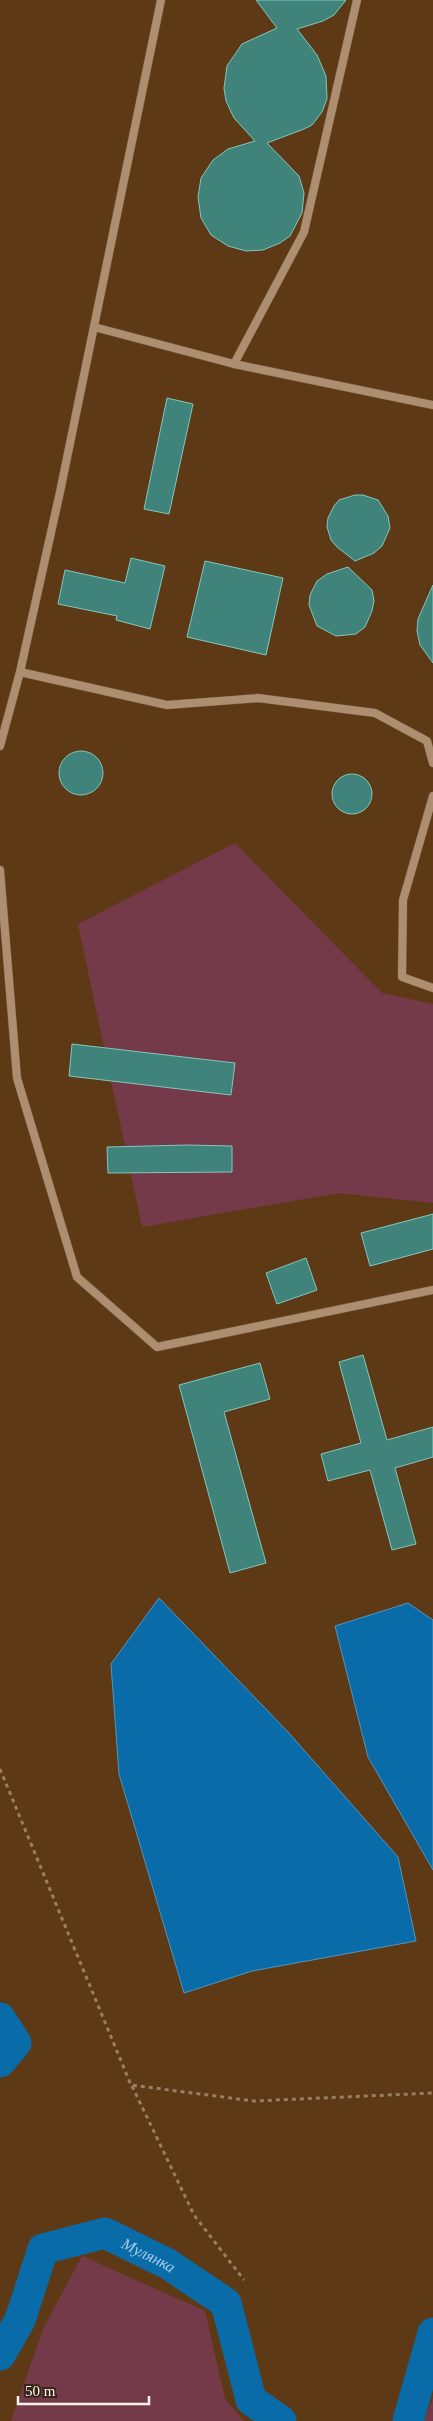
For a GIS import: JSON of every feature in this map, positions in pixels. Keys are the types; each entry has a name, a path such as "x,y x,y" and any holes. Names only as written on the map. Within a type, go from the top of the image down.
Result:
{"lane":[{"path":"0,746 20,672 94,327 161,0"},
{"path":"234,364 304,232 357,0"},
{"path":"94,327 234,364 433,405"},
{"path":"20,672 167,705 258,698 374,713 427,740 433,763"},
{"path":"433,796 402,900 402,977 433,988"},
{"path":"0,870 17,1078 77,1277 157,1347 433,1290"}],"path":[{"path":"0,1769 131,2085 194,2215 244,2280"},
{"path":"131,2085 254,2101 433,2093"}],"shaded area":[{"path":"235,843 382,993 433,1004 433,1203 339,1193 142,1227 78,924"},
{"path":"82,2256 205,2311 225,2399 244,2421 11,2421 43,2329"},
{"path":"433,2398 433,2421 424,2421"}],"water":[{"path":"159,1598 288,1732 398,1857 416,1941 252,1971 184,1993 119,1774 111,1664"},
{"path":"408,1603 433,1620 433,1870 368,1757 335,1626"}],"building":[{"path":"256,0 346,0 334,15 323,21 297,29 317,55 326,76 327,99 322,112 312,125 267,143 299,176 304,193 302,213 290,236 280,243 263,250 246,251 228,246 211,235 201,218 198,197 201,178 213,160 228,149 255,141 234,118 226,101 224,88 227,66 242,44 277,28"},
{"path":"167,398 193,404 169,514 144,509"},
{"path":"355,495 363,495 378,500 388,516 390,528 382,546 374,553 355,561 331,540 327,527 328,518 339,500"},
{"path":"131,558 165,566 150,629 116,620 117,616 58,604 65,570 125,583"},
{"path":"205,561 283,578 266,655 187,637"},
{"path":"348,567 372,590 374,601 365,627 356,634 336,636 317,626 309,605 310,595 317,581 327,574"},
{"path":"433,585 433,663 420,645 417,631 418,619"},
{"path":"81,751 93,755 99,761 103,773 99,785 93,791 81,795 69,791 63,785 59,773 63,761 69,755"},
{"path":"356,774 363,777 369,783 372,794 371,802 363,811 356,814 348,814 341,811 333,802 332,790 335,783 344,775"},
{"path":"72,1044 235,1063 231,1095 69,1076"},
{"path":"232,1146 232,1172 108,1173 107,1147"},
{"path":"433,1214 433,1249 370,1266 361,1233"},
{"path":"306,1258 317,1290 277,1304 266,1273"},
{"path":"363,1355 387,1440 433,1427 433,1457 395,1468 416,1544 392,1550 370,1470 328,1481 321,1454 361,1443 339,1362"},
{"path":"260,1363 270,1399 224,1412 266,1563 230,1573 179,1385"}],"waterway":[{"name":"Мулянка","path":"0,2018 16,2043 0,2062"},
{"name":"Мулянка","path":"0,2355 20,2320 43,2249 105,2233 168,2264 226,2303 251,2400 281,2421"},
{"name":"Мулянка","path":"408,2421 433,2333"}]}
